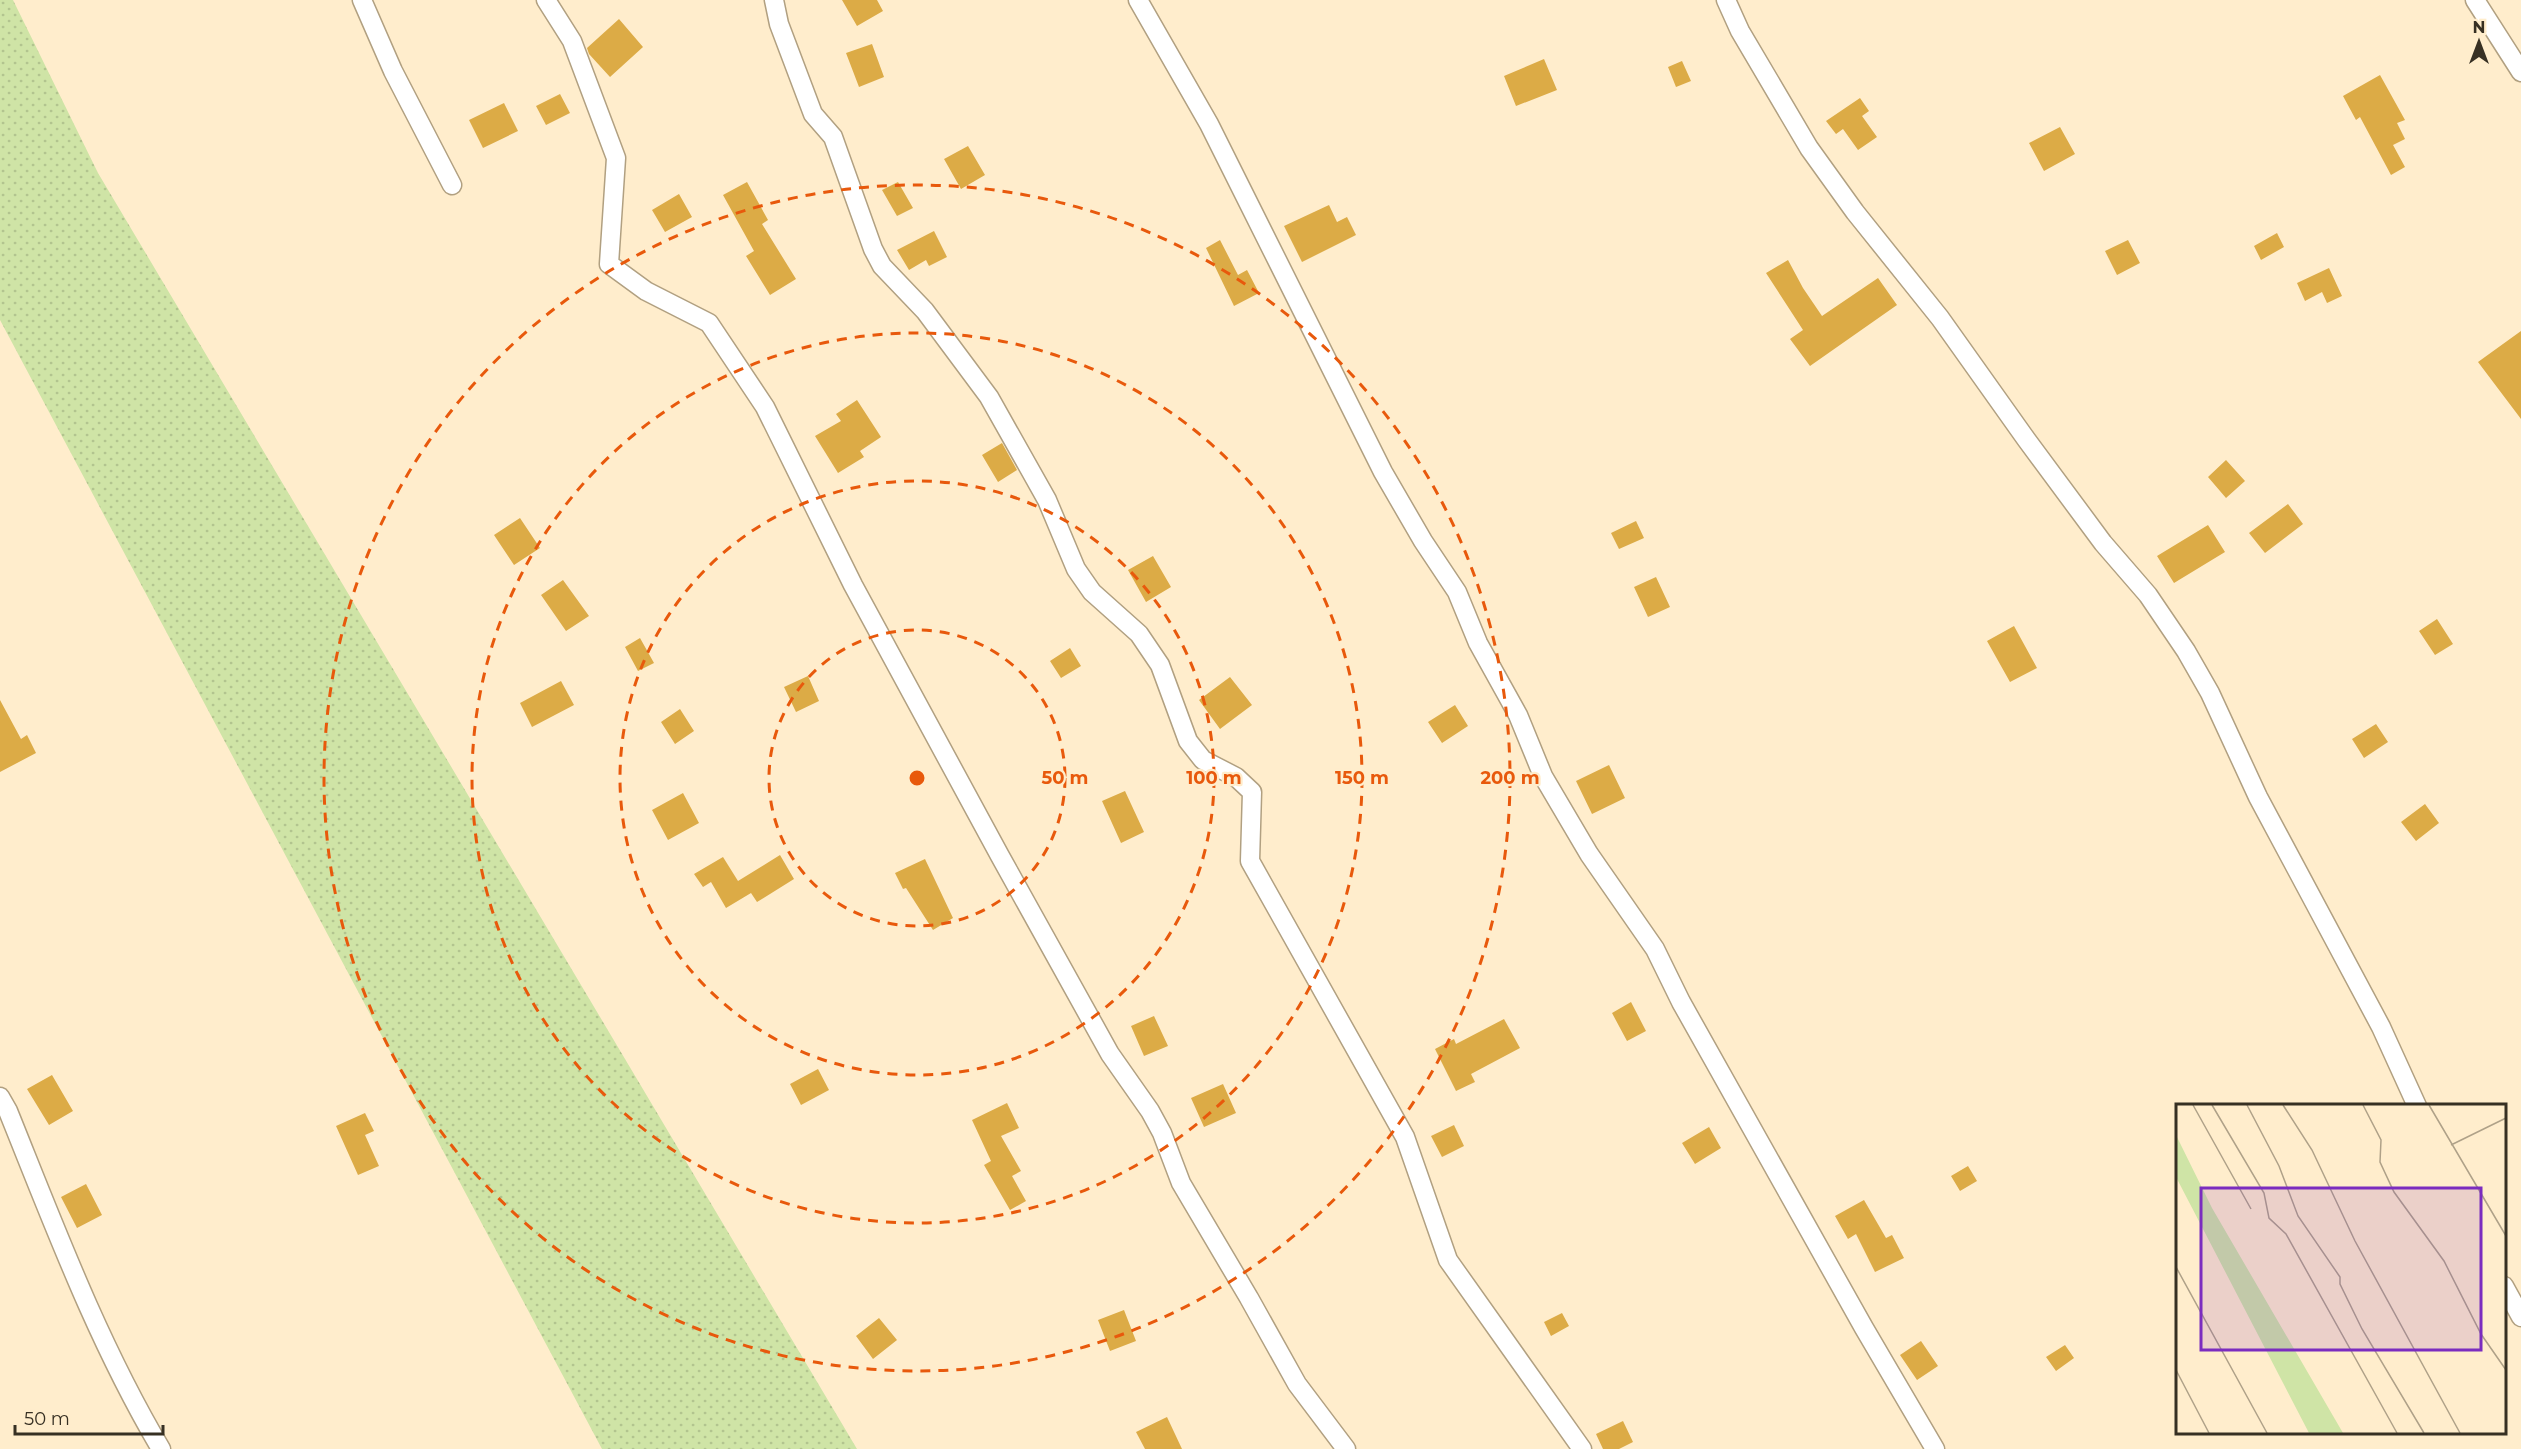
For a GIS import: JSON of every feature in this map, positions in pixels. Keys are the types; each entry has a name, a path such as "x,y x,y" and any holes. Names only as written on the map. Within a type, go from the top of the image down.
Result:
{"street":[{"path":"362,0 393,71 453,185"},
{"path":"546,0 572,41 616,158 609,264 646,291 709,323 765,407 853,585 1000,856 1110,1054 1150,1111 1162,1133 1181,1183 1250,1298 1297,1384 1346,1449"},
{"path":"774,0 779,24 813,114 833,137 873,249 882,266 925,311 989,397 1047,500 1076,569 1092,592 1139,634 1160,665 1188,741 1203,760 1236,777 1252,792 1250,861 1405,1137 1448,1260 1582,1449"},
{"path":"1138,0 1209,124 1383,472 1423,541 1457,592 1478,643 1518,715 1543,776 1589,854 1655,949 1681,1002 1858,1318 1935,1449"},
{"path":"1726,0 1740,31 1809,148 1855,212 1940,318 2103,543 2148,595 2186,651 2210,693 2258,797 2381,1027 2416,1104"},
{"path":"2475,0 2521,72"},
{"path":"0,1097 8,1111 60,1241 97,1323 136,1408 161,1449"},
{"path":"2506,1288 2521,1317"}],"green space":[{"path":"0,0 13,0 98,173 857,1449 602,1449 0,320"}],"building":[{"path":"842,0 877,0 883,11 857,26"},
{"path":"619,19 643,47 610,77 589,54 587,48"},
{"path":"872,44 884,77 859,87 846,53"},
{"path":"1544,59 1557,90 1516,106 1504,76"},
{"path":"1682,61 1691,81 1676,87 1668,67"},
{"path":"2380,75 2405,120 2397,123 2405,139 2393,145 2405,167 2391,175 2360,117 2356,120 2343,96"},
{"path":"560,94 570,113 546,125 536,106"},
{"path":"1860,98 1869,111 1862,116 1877,137 1858,150 1843,129 1836,134 1826,121"},
{"path":"504,103 518,131 483,148 469,120"},
{"path":"2060,127 2075,154 2044,171 2029,143"},
{"path":"968,146 985,175 961,189 944,159"},
{"path":"747,182 768,220 762,224 796,279 770,295 746,256 754,251 723,195"},
{"path":"898,182 913,208 897,216 882,190"},
{"path":"679,194 692,217 665,232 652,210"},
{"path":"1329,205 1337,222 1347,217 1356,235 1302,262 1284,226"},
{"path":"934,231 947,257 929,266 926,260 909,270 897,250"},
{"path":"2277,233 2284,247 2261,260 2254,246"},
{"path":"1220,240 1238,275 1247,270 1259,293 1234,306 1206,248"},
{"path":"2128,240 2140,263 2117,275 2105,251"},
{"path":"1788,260 1822,316 1878,278 1897,305 1810,366 1790,339 1803,330 1766,273"},
{"path":"2329,268 2342,296 2327,303 2322,292 2305,301 2297,283"},
{"path":"2521,331 2521,419 2478,362"},
{"path":"857,400 881,437 860,451 864,457 838,473 815,436 841,421 836,414"},
{"path":"1002,443 1017,470 998,482 982,455"},
{"path":"2226,460 2245,481 2226,498 2208,477"},
{"path":"2288,504 2303,524 2265,553 2249,533"},
{"path":"520,518 540,548 514,565 494,535"},
{"path":"1636,521 1644,538 1619,549 1611,533"},
{"path":"2208,525 2225,552 2174,583 2157,556"},
{"path":"1153,556 1171,587 1146,602 1128,570"},
{"path":"1656,577 1670,607 1648,617 1634,587"},
{"path":"563,580 589,616 566,631 541,595"},
{"path":"2437,619 2453,644 2435,655 2419,631"},
{"path":"2014,626 2037,668 2010,682 1987,641"},
{"path":"640,638 654,663 638,671 625,647"},
{"path":"1070,648 1081,666 1061,678 1050,661"},
{"path":"808,676 819,701 796,712 784,687"},
{"path":"1230,677 1252,705 1220,729 1199,700"},
{"path":"561,681 574,705 532,727 520,703"},
{"path":"0,700 21,739 27,735 36,753 0,772"},
{"path":"1455,705 1468,726 1442,743 1428,722"},
{"path":"680,709 694,731 675,744 661,722"},
{"path":"2376,724 2388,742 2364,758 2352,739"},
{"path":"1609,765 1625,798 1592,814 1576,781"},
{"path":"1125,791 1144,832 1121,843 1102,801"},
{"path":"683,793 699,823 668,840 652,810"},
{"path":"2425,804 2439,823 2416,841 2401,822"},
{"path":"780,855 794,879 757,902 751,893 726,908 711,882 703,887 694,874 723,857 738,881"},
{"path":"925,859 953,918 933,930 906,888 903,889 895,873"},
{"path":"1631,1002 1646,1031 1627,1041 1612,1013"},
{"path":"1154,1016 1168,1046 1144,1056 1131,1026"},
{"path":"1504,1019 1520,1048 1471,1074 1475,1082 1456,1091 1435,1049 1454,1039 1456,1044"},
{"path":"818,1069 829,1090 801,1105 790,1084"},
{"path":"52,1075 73,1111 49,1125 27,1089"},
{"path":"1223,1084 1236,1113 1204,1127 1191,1098"},
{"path":"1007,1103 1019,1128 1001,1136 1021,1171 1012,1176 1026,1201 1010,1210 984,1165 991,1161 972,1120"},
{"path":"365,1113 374,1131 365,1135 379,1166 358,1175 336,1126"},
{"path":"1454,1125 1464,1146 1442,1157 1431,1136"},
{"path":"1709,1127 1721,1148 1695,1164 1682,1143"},
{"path":"1968,1166 1977,1181 1960,1191 1951,1176"},
{"path":"86,1184 102,1215 77,1228 61,1197"},
{"path":"1864,1200 1886,1238 1892,1235 1904,1258 1875,1272 1856,1234 1848,1239 1835,1216"},
{"path":"1124,1310 1136,1341 1110,1351 1098,1320"},
{"path":"1562,1313 1569,1326 1551,1336 1544,1322"},
{"path":"879,1318 897,1340 873,1359 856,1336"},
{"path":"1921,1341 1938,1366 1917,1380 1900,1355"},
{"path":"2065,1345 2074,1358 2056,1371 2046,1357"},
{"path":"1167,1417 1182,1449 1145,1449 1136,1432"},
{"path":"1623,1421 1633,1442 1619,1449 1603,1449 1596,1434"}]}
